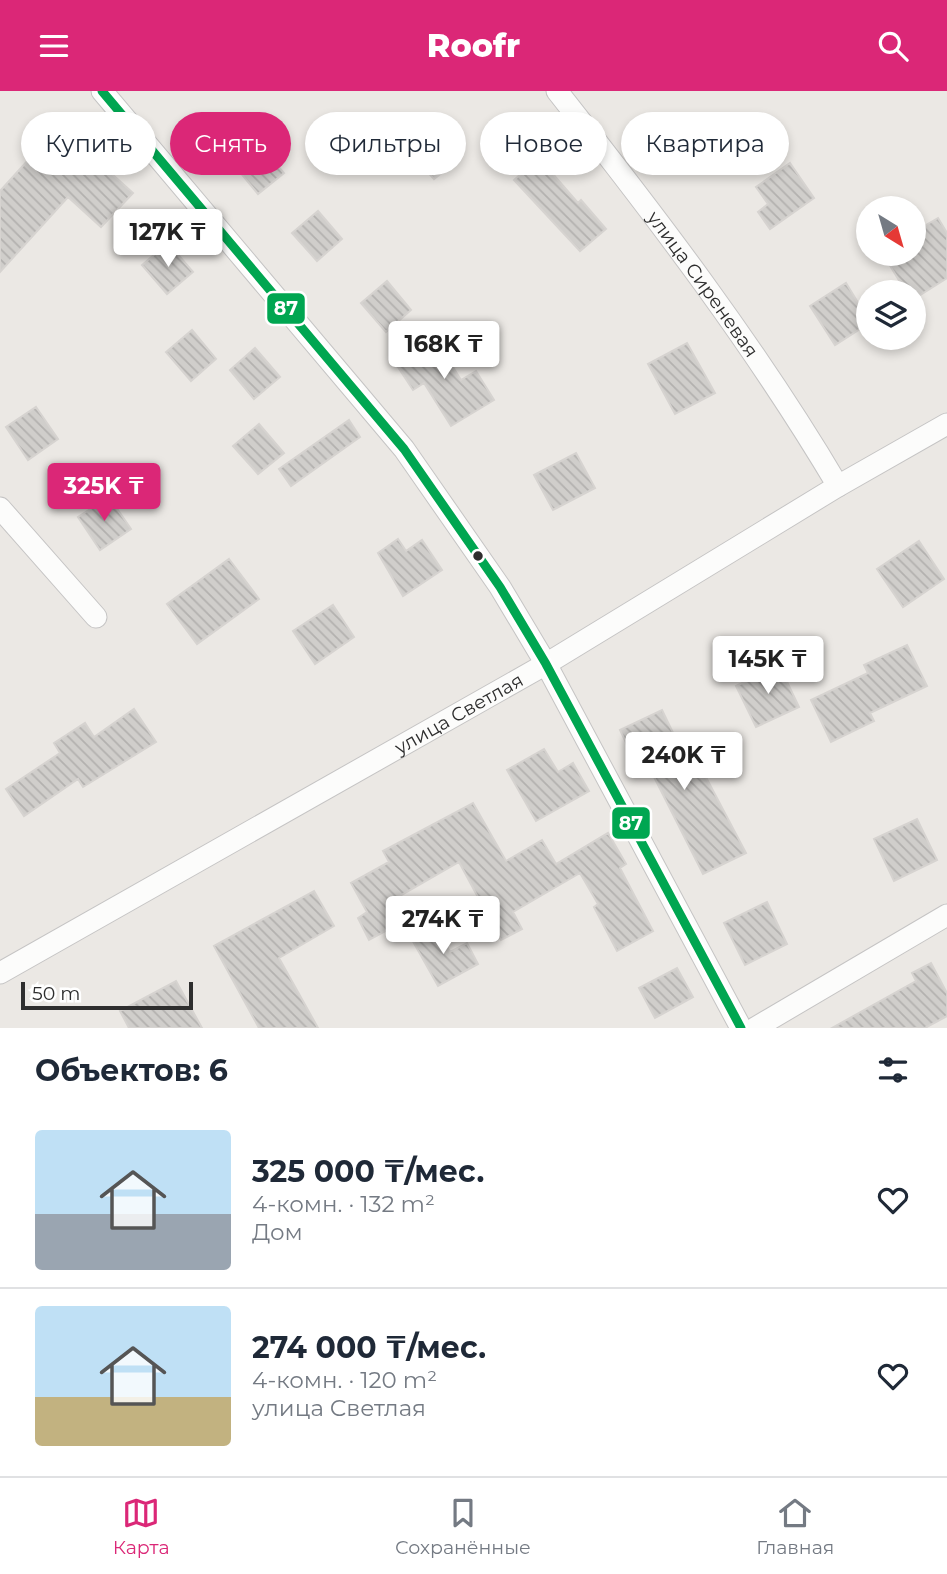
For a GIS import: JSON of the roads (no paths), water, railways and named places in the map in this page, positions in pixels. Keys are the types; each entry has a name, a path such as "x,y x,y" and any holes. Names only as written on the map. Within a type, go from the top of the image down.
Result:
{"street":[{"path":"102,91 404,449 500,587 546,664 741,1028"},
{"name":"улица Сиреневая","path":"557,91 683,251 794,412 838,486"},
{"name":"улица Светлая","path":"0,973 546,664 838,486 947,424"},
{"path":"0,508 96,617"},
{"path":"755,1028 947,915"}]}
